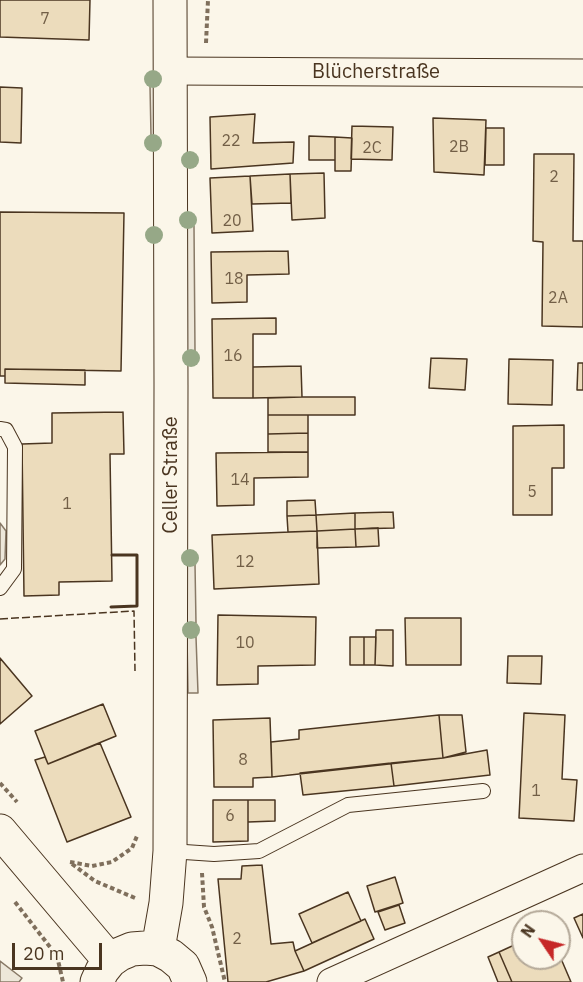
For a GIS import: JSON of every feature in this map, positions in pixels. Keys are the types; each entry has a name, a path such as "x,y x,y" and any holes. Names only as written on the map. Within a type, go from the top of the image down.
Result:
{"main road":[{"name":"Celler Straße","path":"158,950 166,903 170,851 170,0"},
{"path":"0,831 104,972 120,954 132,949 145,948 158,950 171,956 183,966 190,982"}],"street":[{"name":"Blücherstraße","path":"170,71 583,73"},
{"path":"331,982 583,868"}],"lane":[{"path":"0,429 6,430 15,447 14,569 0,587"},
{"path":"170,851 214,854 259,851 348,805 483,791"}],"path":[{"path":"202,70 208,28 208,0"},
{"path":"135,899 95,881 70,862 92,866 112,862 132,848 139,833"},
{"path":"14,901 57,956 63,982"},
{"path":"212,927 225,982"}],"shaded area":[{"path":"159,85 160,135 151,136 150,86"},
{"path":"194,226 195,351 186,351 185,227"},
{"path":"0,523 6,531 5,559 0,565"},
{"path":"186,564 195,564 196,623 187,623"},
{"path":"187,637 196,637 198,693 188,693"},
{"path":"0,961 22,978 19,982 0,982"}],"building":[{"path":"0,0 90,0 89,40 0,37"},
{"path":"0,87 22,88 21,143 0,142"},
{"path":"255,114 253,143 294,142 293,163 211,169 210,117"},
{"path":"433,118 486,120 484,175 434,172"},
{"path":"352,126 393,127 392,160 351,159"},
{"path":"486,128 504,128 504,165 485,165"},
{"path":"309,136 335,137 335,160 309,160"},
{"path":"335,137 352,138 351,171 335,171"},
{"path":"534,154 574,154 573,241 583,241 583,327 542,326 543,242 533,241"},
{"path":"324,173 325,218 292,220 290,174"},
{"path":"290,174 291,203 252,204 250,176"},
{"path":"250,176 253,231 212,233 210,178"},
{"path":"0,212 124,213 121,371 5,369 5,376 0,376"},
{"path":"288,251 289,274 247,275 247,302 212,303 211,252"},
{"path":"276,318 276,334 253,334 253,398 213,398 212,319"},
{"path":"431,358 467,359 465,390 429,388"},
{"path":"509,359 553,360 552,405 508,404"},
{"path":"578,363 583,363 583,390 577,390"},
{"path":"301,366 302,397 253,398 253,367"},
{"path":"5,369 85,370 85,385 5,383"},
{"path":"355,397 355,415 268,415 268,398"},
{"path":"123,412 124,454 110,454 112,581 59,582 59,595 24,596 22,444 52,443 52,413"},
{"path":"268,415 308,415 308,433 268,434"},
{"path":"564,425 564,468 552,468 552,515 513,515 513,426"},
{"path":"308,433 308,452 268,452 268,434"},
{"path":"308,452 308,477 254,478 254,505 217,506 216,453"},
{"path":"315,500 316,515 287,516 287,501"},
{"path":"393,512 394,528 355,529 355,513"},
{"path":"355,513 355,529 317,531 316,515"},
{"path":"316,515 317,531 288,532 287,516"},
{"path":"378,528 379,546 356,547 355,529"},
{"path":"355,529 356,547 317,548 317,531"},
{"path":"317,531 319,584 214,589 212,535"},
{"path":"218,615 316,617 315,665 258,666 258,684 217,685"},
{"path":"405,618 461,618 461,665 406,665"},
{"path":"376,630 393,630 393,666 375,665"},
{"path":"350,637 364,637 364,665 350,665"},
{"path":"364,637 376,637 375,665 364,665"},
{"path":"508,656 542,656 541,684 507,683"},
{"path":"0,658 32,696 0,724"},
{"path":"103,704 116,736 48,764 35,731"},
{"path":"524,713 565,715 562,779 577,780 574,821 519,818"},
{"path":"439,715 462,715 466,752 443,758"},
{"path":"439,715 443,758 272,777 271,742 299,739 299,730"},
{"path":"270,718 272,777 253,778 253,787 214,787 213,720"},
{"path":"100,743 131,817 67,842 35,760 45,757 48,764"},
{"path":"487,750 490,775 394,786 391,763 443,758"},
{"path":"391,763 394,786 303,795 300,773"},
{"path":"213,800 248,800 248,841 213,842"},
{"path":"248,800 275,800 275,821 248,822"},
{"path":"262,865 271,944 293,942 304,971 266,982 228,982 218,879 241,879 242,866"},
{"path":"395,877 403,903 375,912 367,886"},
{"path":"348,892 361,921 312,943 299,914"},
{"path":"399,905 405,923 385,930 378,912"},
{"path":"583,914 583,938 574,918"},
{"path":"365,919 374,939 304,971 295,951"},
{"path":"511,946 511,970 566,970 571,982 512,982 499,952"},
{"path":"499,952 512,982 498,982 488,957"}],"fence":[{"path":"0,619 134,611 135,671"}],"wall":[{"path":"111,607 137,606 137,555 112,555"}]}
